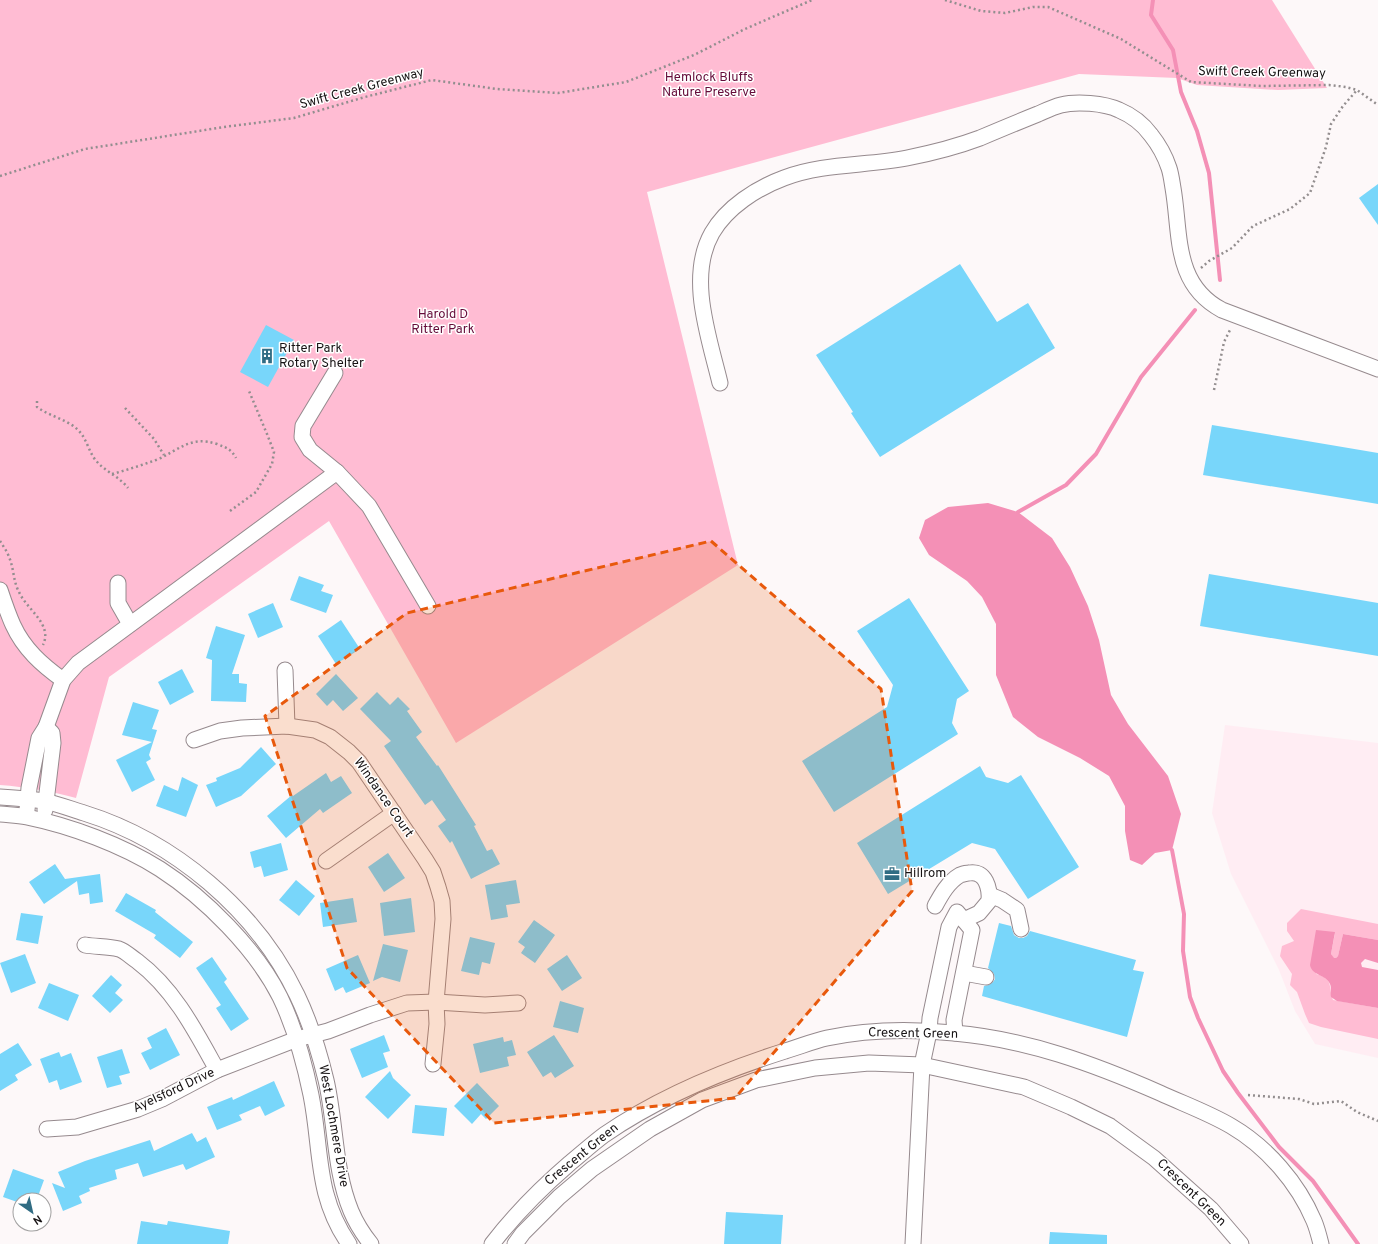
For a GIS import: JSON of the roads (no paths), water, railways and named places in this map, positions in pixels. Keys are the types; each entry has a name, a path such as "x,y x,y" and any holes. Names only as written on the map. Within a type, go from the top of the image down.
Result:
{"street":[{"path":"720,383 702,304 700,280 706,245 724,217 739,202 760,189 783,178 801,172 889,161 952,147 1062,104 1081,103 1108,106 1132,116 1146,128 1161,149 1170,169 1175,201 1178,241 1184,266 1196,288 1207,300 1222,310 1378,369"},
{"path":"335,373 303,426 302,437 310,450 337,472 369,506 428,606"},
{"path":"26,817 38,738 46,727 63,680 78,663 337,472"},
{"path":"118,583 118,603 130,624"},
{"path":"0,590 13,625 22,643 43,665 63,680"},
{"path":"285,670 287,726"},
{"name":"Windance Court","path":"194,740 220,731 242,728 287,726 315,730 330,737 339,743 359,762 426,859 433,872 442,901 443,919 436,1002 433,1064"},
{"path":"43,821 53,743 52,733 46,727"},
{"name":"West Lochmere Drive","path":"0,797 46,802 101,818 125,828 150,842 200,875 242,916 264,942 279,963 297,995 314,1035 330,1100 344,1192 351,1212 371,1244"},
{"path":"326,861 394,813"},
{"name":"West Lochmere Drive","path":"0,814 26,817 43,821 94,837 160,869 201,901 229,927 251,953 269,979 282,1003 297,1039 311,1096 325,1196 333,1217 348,1244"},
{"path":"934,906 945,889 961,874 973,872 982,876 988,884 990,895 989,901 979,913 964,920"},
{"path":"990,895 1002,900 1017,910 1021,929"},
{"path":"913,1244 922,1065 949,927 957,912 972,930 954,1020 955,1033"},
{"path":"85,945 119,949 143,965 179,1004 193,1025 217,1070"},
{"path":"964,973 986,978"},
{"name":"Ayelsford Drive","path":"47,1129 77,1127 138,1109 162,1099 217,1070 297,1039 328,1031 407,1003 436,1002 485,1005 518,1003"},
{"name":"Crescent Green","path":"492,1244 540,1189 589,1146 614,1128 654,1104 730,1070 826,1038 868,1032 895,1031 955,1033 1015,1042 1074,1058 1156,1092 1229,1125 1246,1136 1262,1150 1288,1177 1302,1197 1315,1222 1321,1244"},
{"name":"Crescent Green","path":"515,1244 523,1233 559,1197 592,1169 650,1129 702,1100 756,1080 815,1068 869,1063 922,1065 1024,1087 1071,1107 1110,1126 1154,1158 1211,1209 1241,1244"}],"waterway":[{"path":"1153,0 1151,15 1173,50 1181,92 1197,131 1209,173 1220,280"},
{"path":"1018,512 1066,485 1096,454 1141,377 1195,310"},
{"path":"1172,850 1184,914 1183,951 1190,997 1198,1018 1223,1071 1279,1147 1313,1181 1358,1244"}],"place":[{"name":"Ritter Park Rotary Shelter","path":"267,356"},
{"name":"Hillrom","path":"892,874"}],"park label":[{"name":"Hemlock Bluffs Nature Preserve","path":"709,86"},
{"name":"Harold D Ritter Park","path":"443,322"}]}
